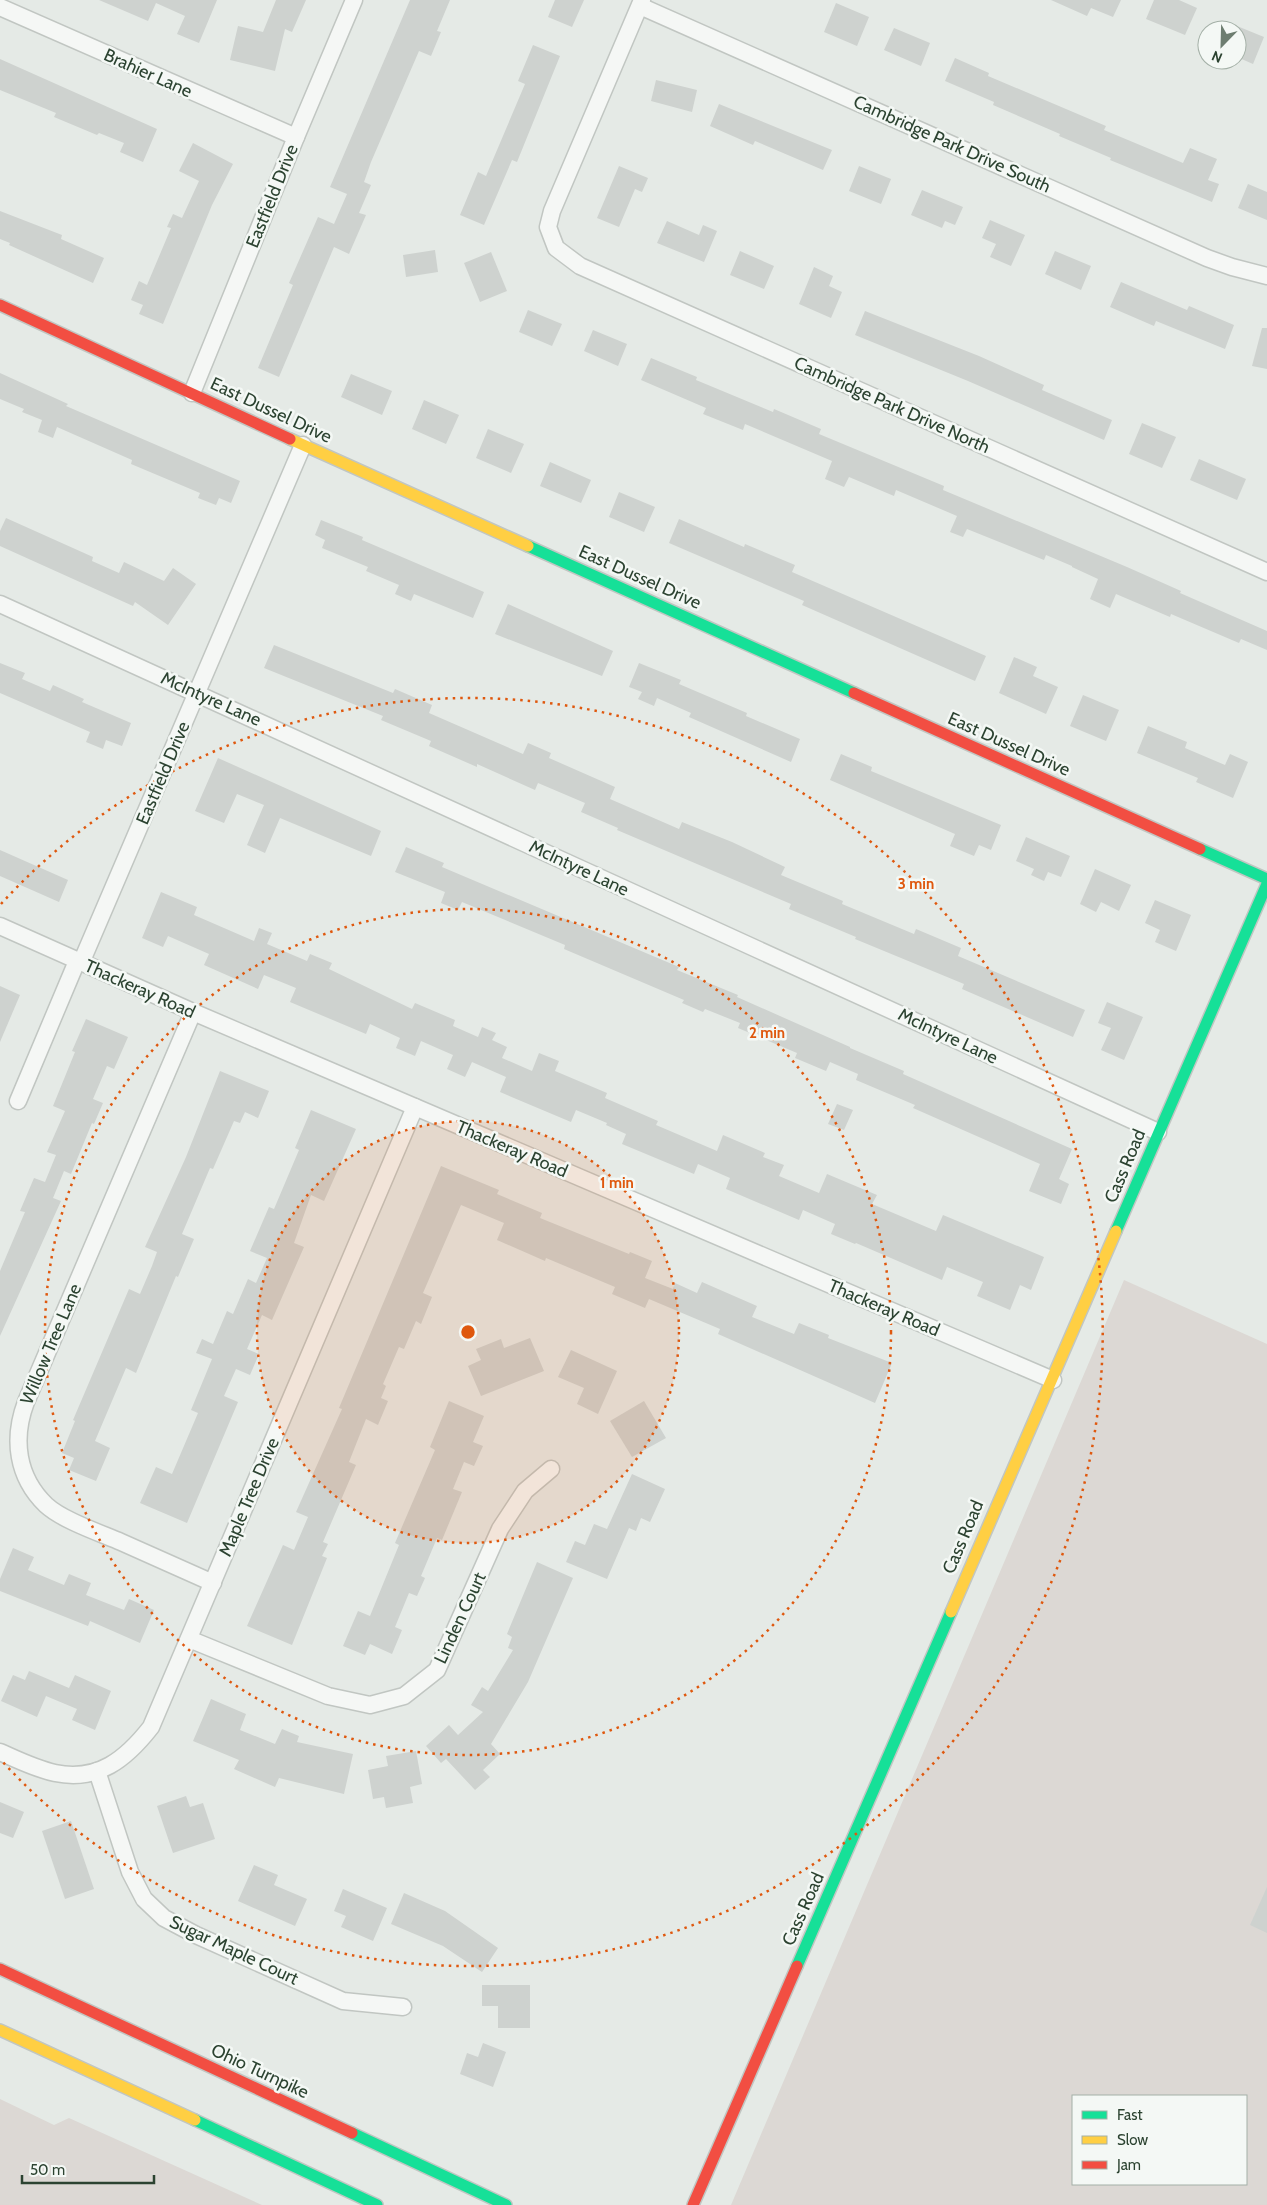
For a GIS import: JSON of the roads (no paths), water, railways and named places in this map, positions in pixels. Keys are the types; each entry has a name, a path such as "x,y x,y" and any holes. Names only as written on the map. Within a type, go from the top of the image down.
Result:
{"main road":[{"name":"East Dussel Drive","path":"0,305 303,445 1267,879"},
{"name":"Cass Road","path":"693,2205 1267,884"},
{"name":"Ohio Turnpike","path":"0,1970 506,2205"},
{"path":"0,2030 377,2205"}],"street":[{"name":"Eastfield Drive","path":"192,393 354,0"},
{"name":"Cambridge Park Drive North","path":"641,3 552,211 548,227 556,248 580,266 1267,572"},
{"name":"Cambridge Park Drive South","path":"641,3 1207,258 1267,276"},
{"name":"Brahier Lane","path":"0,7 296,137"},
{"name":"Eastfield Drive","path":"18,1101 197,693 303,445"},
{"name":"McIntyre Lane","path":"0,604 1158,1132"},
{"name":"Thackeray Road","path":"0,926 193,1012 1053,1380"},
{"name":"Willow Tree Lane","path":"193,1012 26,1402 21,1415 17,1438 20,1465 32,1489 47,1506 77,1523 213,1583"},
{"name":"Maple Tree Drive","path":"0,1752 54,1773 70,1775 97,1771 125,1756 151,1727 414,1107"},
{"name":"Linden Court","path":"189,1639 328,1696 370,1705 404,1696 437,1670 500,1529 525,1490 551,1469"},
{"name":"Sugar Maple Court","path":"97,1771 130,1872 144,1899 164,1918 196,1935 343,2001 403,2007"}]}
